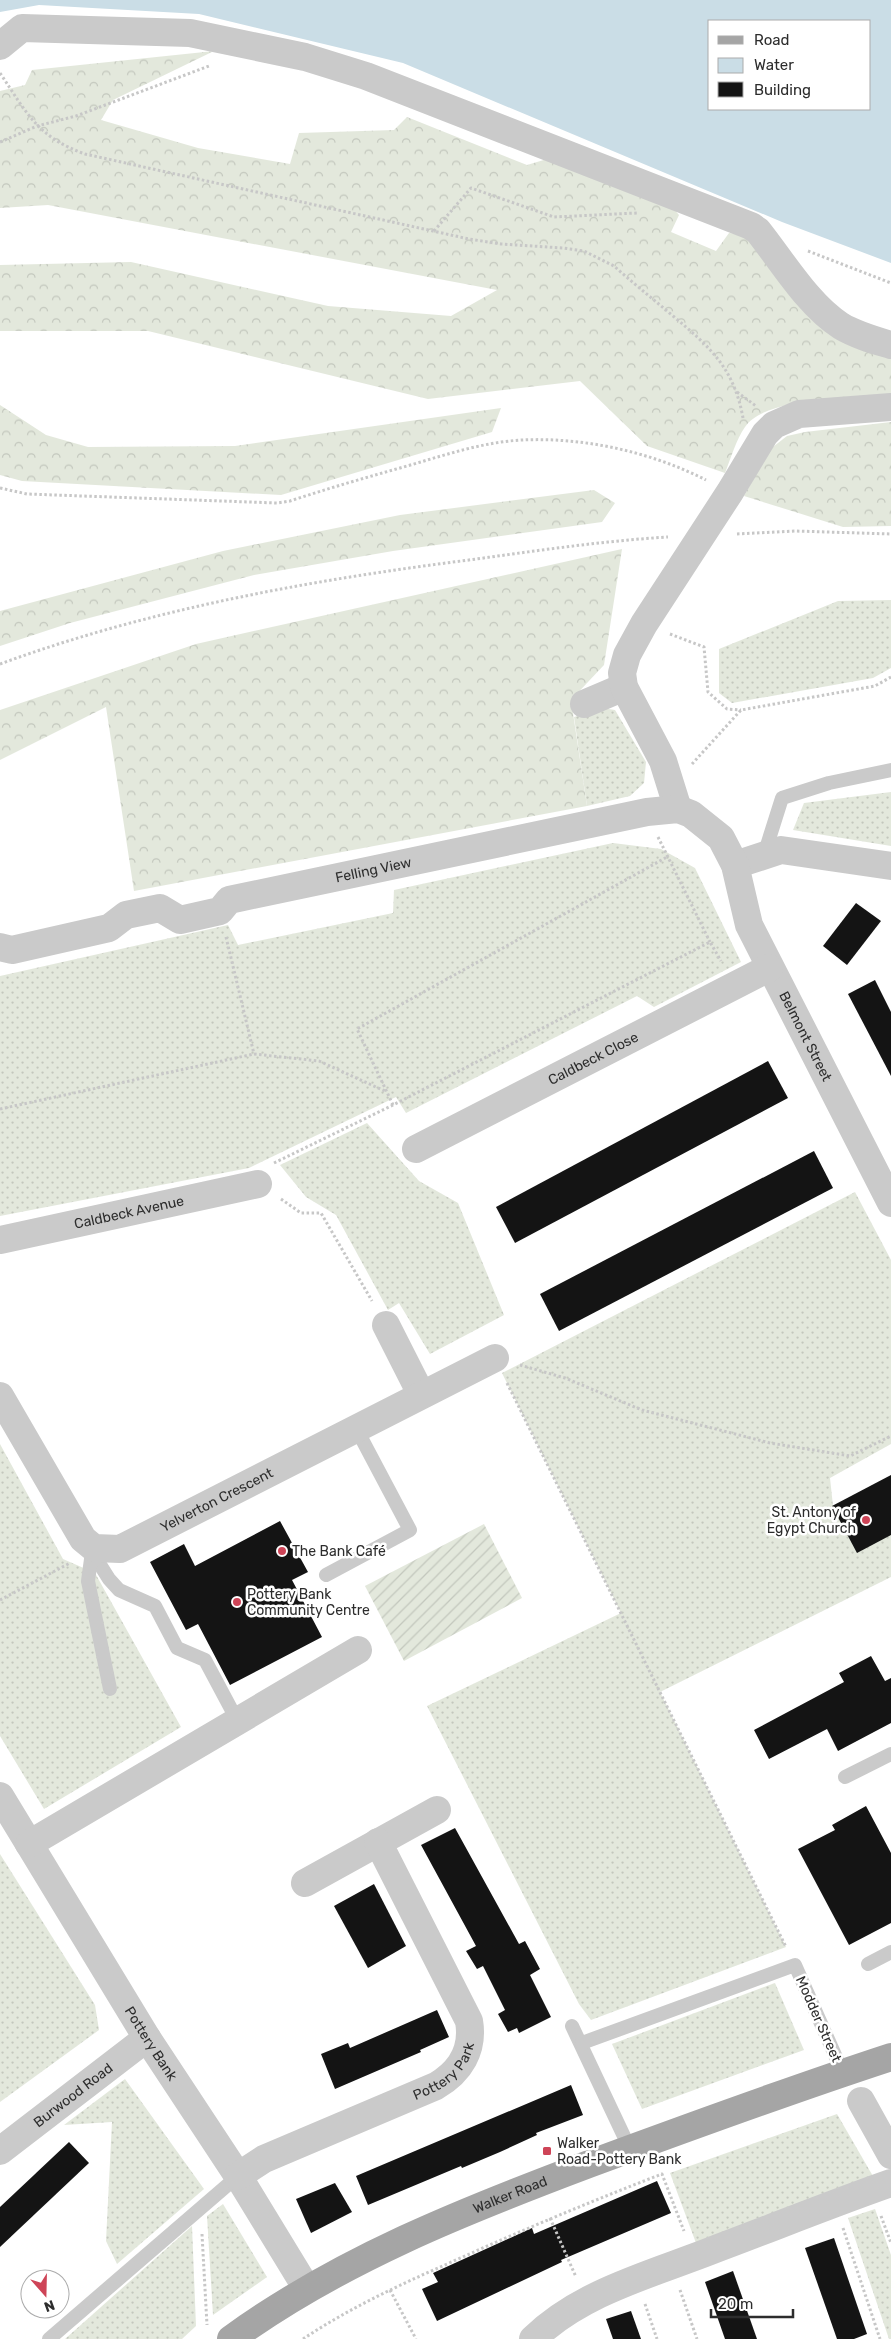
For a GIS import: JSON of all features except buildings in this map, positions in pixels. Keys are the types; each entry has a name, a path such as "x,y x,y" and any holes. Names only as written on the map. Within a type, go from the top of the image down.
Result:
{"main road":[{"name":"Walker Road","path":"222,2335 416,2233 630,2149 891,2057"}],"street":[{"path":"0,46 22,28 190,33 241,42 305,57 366,76 751,226 758,231 826,315 842,327 891,345"},
{"path":"891,407 799,414 786,418 774,425 765,434 730,492 644,624 627,655 622,673 624,687 662,761 675,798 721,838 735,865 781,850 891,866"},
{"path":"584,704 624,687"},
{"name":"Felling View","path":"0,947 12,950 109,928 126,915 160,908 180,920 220,911 230,900 646,812 675,798"},
{"name":"Belmont Street","path":"735,865 749,925 769,968 891,1203"},
{"name":"Caldbeck Close","path":"416,1149 769,968"},
{"name":"Caldbeck Avenue","path":"0,1240 258,1184"},
{"path":"386,1326 421,1394"},
{"name":"Yelverton Crescent","path":"93,1550 120,1549 421,1394 495,1358"},
{"path":"0,1396 73,1525 93,1550"},
{"path":"29,1844 236,1720 358,1650"},
{"name":"Pottery Bank","path":"0,1796 147,2038 238,2176 307,2289"},
{"path":"306,1882 437,1810"},
{"name":"Pottery Park","path":"238,2176 264,2159 436,2086 449,2078 466,2056 472,2033 469,2021 378,1842"},
{"name":"Burwood Road","path":"0,2151 147,2038"},
{"path":"861,2101 891,2155"},
{"path":"533,2339 566,2313 586,2301 683,2261 891,2183"}],"lane":[{"path":"764,855 782,798 829,783 891,770"},
{"path":"326,1575 410,1530 356,1428"},
{"path":"93,1550 88,1581 110,1689"},
{"path":"93,1550 109,1579 119,1590 155,1606 177,1648 205,1660 236,1720"},
{"path":"846,1777 891,1754"},
{"path":"868,1964 891,1952"},
{"path":"582,2043 795,1965"},
{"name":"Modder Street","path":"795,1965 843,2073"},
{"path":"572,2026 582,2043 630,2149"},
{"path":"49,2339 238,2176"}],"path":[{"path":"0,142 37,126 76,116 218,63 232,54 241,42"},
{"path":"0,73 37,126 56,142 85,154 434,231 501,244 584,251 598,257 614,266 710,348 724,367 736,392"},
{"path":"434,231 471,188 554,217 649,212 655,209 663,192"},
{"path":"802,248 891,283"},
{"path":"0,488 27,494 277,502 290,500 468,449 520,440 551,440 602,446 650,458 684,468 730,492"},
{"path":"795,531 891,534"},
{"path":"0,664 50,646 166,615 285,588 422,566 619,540"},
{"path":"644,624 704,647 708,692 727,710 741,710 875,686 891,678"},
{"path":"675,798 741,710"},
{"path":"646,812 710,942 735,985"},
{"path":"394,1105 356,1029 667,857"},
{"path":"220,911 254,1054"},
{"path":"386,1326 321,1213 301,1213 258,1184 273,1163 394,1105 710,942"},
{"path":"0,1109 254,1054 319,1061 388,1092"},
{"path":"495,1358 564,1378 642,1410 770,1443 850,1456 891,1436"},
{"path":"495,1358 795,1965"},
{"path":"0,1600 93,1550"},
{"path":"302,2339 338,2316 390,2290 550,2218 662,2174 683,2261 697,2339"},
{"path":"835,2204 880,2339"},
{"path":"200,2209 207,2325 222,2335"},
{"path":"550,2218 586,2301"},
{"path":"636,2280 657,2339"},
{"path":"390,2290 416,2339"}],"green space":[{"path":"214,51 113,100 101,120 198,148 290,164 299,133 394,130 407,117 527,165 547,159 668,202 679,215 671,232 716,251 729,233 742,234 891,352 891,397 812,401 791,404 771,410 756,417 745,427 736,443 725,473 647,446 580,381 428,399 148,331 0,331 0,265 131,262 328,306 451,316 497,290 48,205 0,208 0,91 25,85 32,70"},
{"path":"0,405 46,435 88,447 235,446 501,408 492,432 281,495 22,481 0,475"},
{"path":"891,422 891,526 843,527 744,496 769,450 787,436 805,432"},
{"path":"594,490 615,503 602,522 393,551 254,575 70,623 0,646 0,611 223,551 400,515"},
{"path":"622,549 604,665 571,700 587,806 134,891 106,707 0,760 0,710 196,644"},
{"path":"891,600 891,668 873,678 732,703 719,693 719,649 838,601"},
{"path":"602,708 615,710 646,762 644,783 630,796 587,806 574,717"},
{"path":"891,792 891,846 793,830 804,803"},
{"path":"613,843 661,849 695,868 741,962 654,1007 637,996 406,1113 396,1097 249,1168 0,1216 0,976 228,925 238,945 393,913 394,890"},
{"path":"367,1123 419,1181 458,1203 504,1315 430,1354 399,1303 388,1310 336,1215 306,1197 280,1165"},
{"path":"855,1192 891,1260 891,1444 830,1478 833,1506 891,1535 891,1577 660,1692 786,1947 591,2020 579,2004 427,1706 621,1613 502,1373"},
{"path":"0,1444 63,1559 95,1573 181,1727 44,1809 0,1736"},
{"path":"484,1524 522,1598 404,1661 365,1586"},
{"path":"0,1854 95,2005 99,2030 0,2102"},
{"path":"775,1983 804,2050 642,2109 612,2044"},
{"path":"125,2079 204,2189 117,2264 106,2241 112,2122 64,2125"},
{"path":"837,2114 874,2178 696,2243 670,2173"},
{"path":"223,2204 267,2277 213,2315 207,2216"},
{"path":"875,2209 891,2255 891,2339 889,2339 848,2218"},
{"path":"192,2226 196,2326 182,2339 65,2339"}],"water":[{"path":"0,0 891,0 891,263 782,222 403,63 199,14 39,5 0,12"}],"place":[{"name":"St. Antony of Egypt Church","path":"866,1520"},
{"name":"The Bank Café","path":"282,1551"},
{"name":"Pottery Bank Community Centre","path":"237,1602"},
{"name":"Walker Road-Pottery Bank","path":"547,2151"}]}
